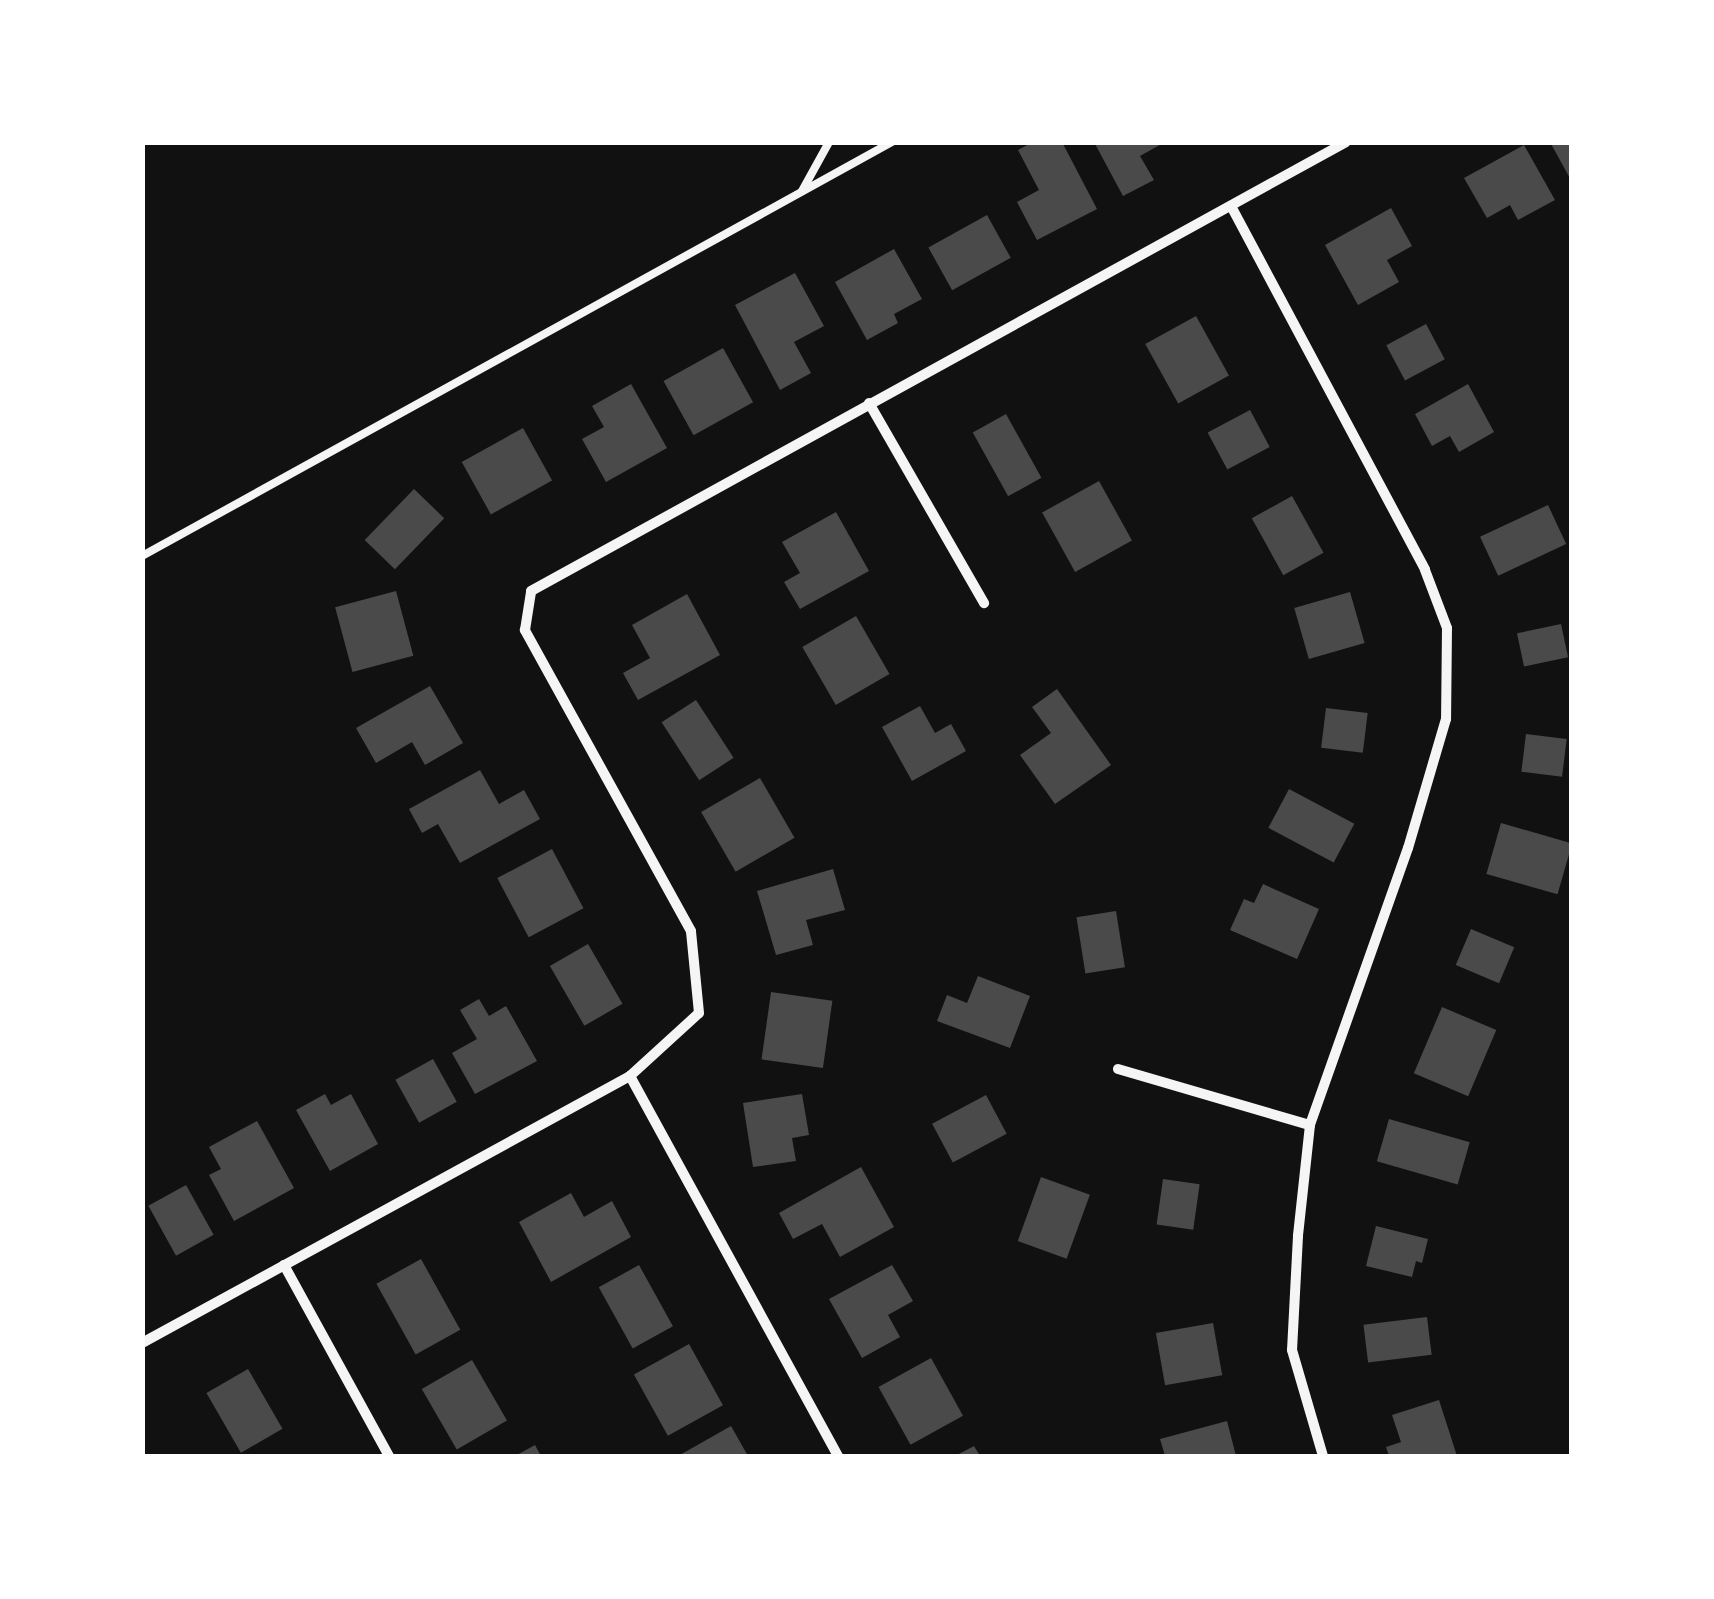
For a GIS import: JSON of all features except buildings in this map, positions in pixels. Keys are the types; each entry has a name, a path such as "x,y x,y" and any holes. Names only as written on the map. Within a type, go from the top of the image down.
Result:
{"street":[{"path":"142,1343 630,1076 699,1013 692,930 525,630 531,591 1346,142"},
{"path":"1232,206 1425,570 1447,628 1446,718 1408,848 1310,1125 1298,1236 1292,1350 1323,1456"},
{"path":"869,404 984,603"},
{"path":"1118,1068 1310,1125"},
{"path":"630,1076 838,1456"},
{"path":"284,1266 389,1456"}],"lane":[{"path":"800,193 829,142"},
{"path":"142,556 892,142"}]}
